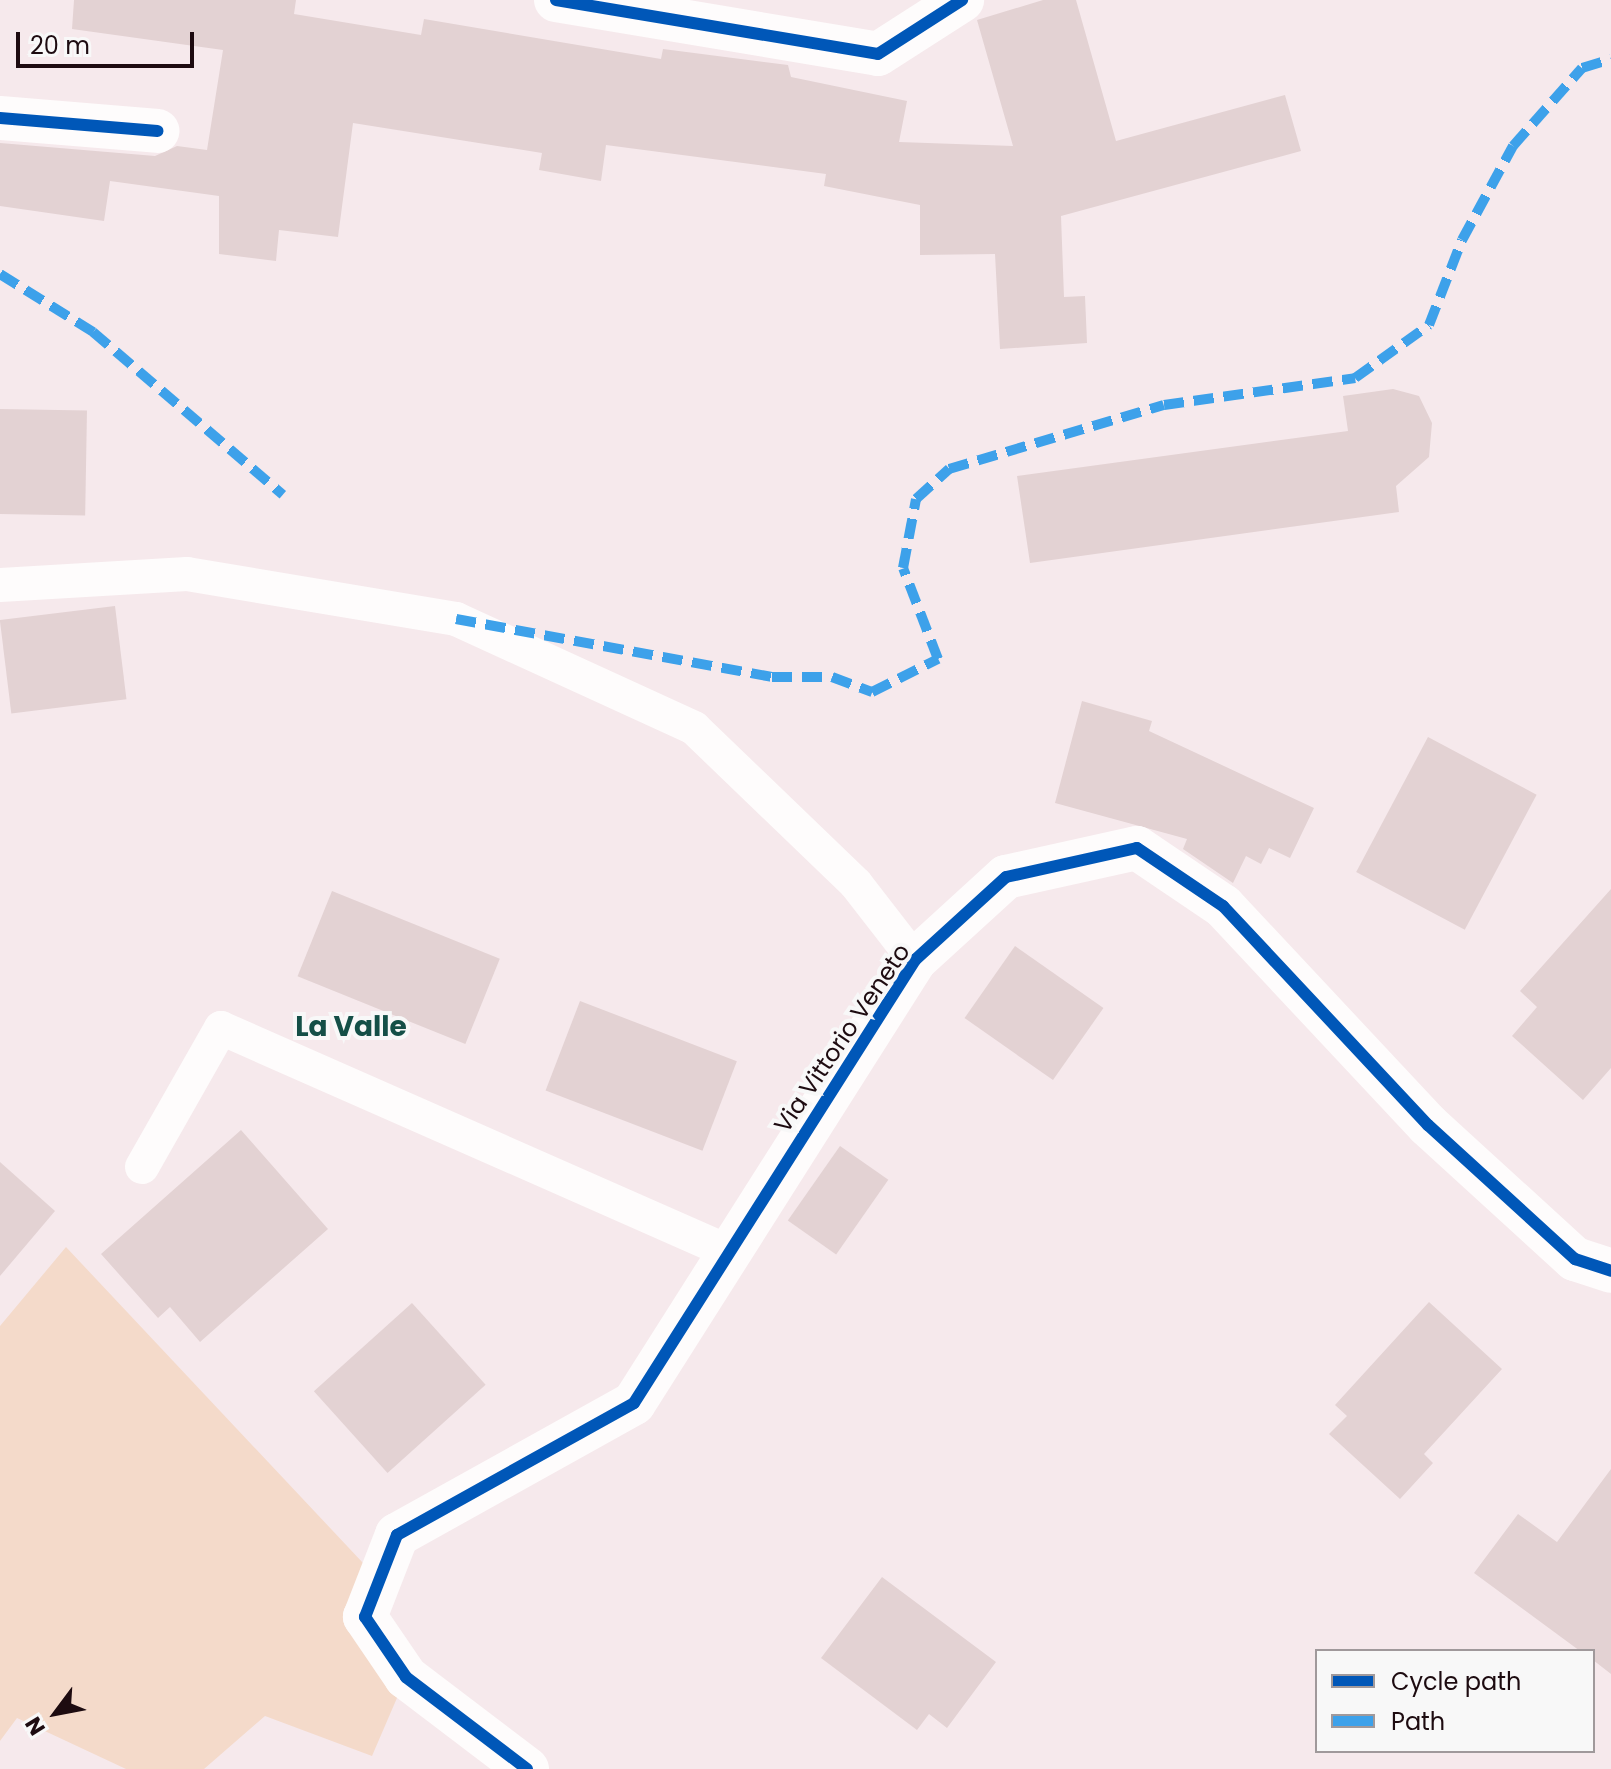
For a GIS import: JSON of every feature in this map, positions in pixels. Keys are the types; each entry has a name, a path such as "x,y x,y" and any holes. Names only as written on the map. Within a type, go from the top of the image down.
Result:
{"street":[{"path":"556,0 878,54 962,0"},
{"path":"0,118 157,131"},
{"name":"Via Vittorio Veneto","path":"527,1769 406,1677 365,1617 397,1535 634,1403 915,960 1006,877 1137,848 1223,906 1354,1038 1428,1125 1575,1259 1611,1271"}],"lane":[{"path":"0,585 187,574 456,619 694,728 856,884 915,960"},
{"path":"142,1167 221,1028 729,1252"}],"shaded area":[{"path":"66,1247 379,1580 406,1677 372,1756 265,1716 204,1769 126,1769 17,1718 0,1741 0,1326"}],"building":[{"path":"74,0 296,0 294,14 421,35 424,19 661,59 663,49 788,65 791,77 907,101 899,142 1013,146 977,20 1043,0 1076,0 1116,141 1285,95 1301,151 1061,216 1064,297 1085,296 1087,343 1000,349 995,254 920,255 920,205 824,186 826,174 606,145 601,181 539,170 542,153 353,123 338,237 279,230 276,261 219,254 219,196 110,181 104,221 0,206 0,143 155,156 177,146 207,150 223,50 72,29"},
{"path":"1393,389 1419,396 1432,423 1429,457 1396,486 1399,512 1030,563 1017,476 1348,431 1343,396"},
{"path":"0,409 87,411 85,516 0,514"},
{"path":"115,606 126,699 11,713 0,620"},
{"path":"1082,701 1152,721 1149,731 1314,808 1290,858 1269,848 1261,864 1246,856 1233,883 1183,849 1187,839 1055,803"},
{"path":"1428,737 1537,795 1465,930 1356,872"},
{"path":"1611,889 1611,1068 1583,1100 1512,1036 1537,1007 1520,991"},
{"path":"332,891 500,959 465,1044 298,976"},
{"path":"1015,946 1103,1008 1053,1080 965,1018"},
{"path":"580,1001 737,1061 702,1151 546,1091"},
{"path":"241,1130 328,1229 200,1342 170,1307 158,1318 101,1254"},
{"path":"840,1146 888,1180 836,1254 788,1221"},
{"path":"0,1162 55,1211 0,1276"},
{"path":"1429,1302 1502,1369 1424,1454 1433,1463 1400,1499 1329,1434 1347,1416 1335,1405"},
{"path":"412,1303 486,1385 388,1473 314,1391"},
{"path":"1611,1469 1611,1674 1595,1662 1595,1649 1577,1649 1474,1573 1518,1514 1557,1542"},
{"path":"882,1577 996,1662 947,1728 929,1714 917,1730 821,1658"}],"marked path":[{"path":"456,619 772,677 832,677 872,692 938,659 903,568 916,499 949,469 1164,405 1355,378 1429,325 1462,240 1513,146 1582,68 1611,59"},
{"path":"0,274 93,332 283,495"}],"cycle path":[{"path":"556,0 878,54 962,0"},
{"path":"0,118 157,131"},
{"path":"527,1769 406,1677 365,1617 397,1535 634,1403 915,960 1006,877 1137,848 1223,906 1428,1125 1575,1259 1611,1271"}],"district":[{"name":"La Valle","path":"351,1027"}]}
